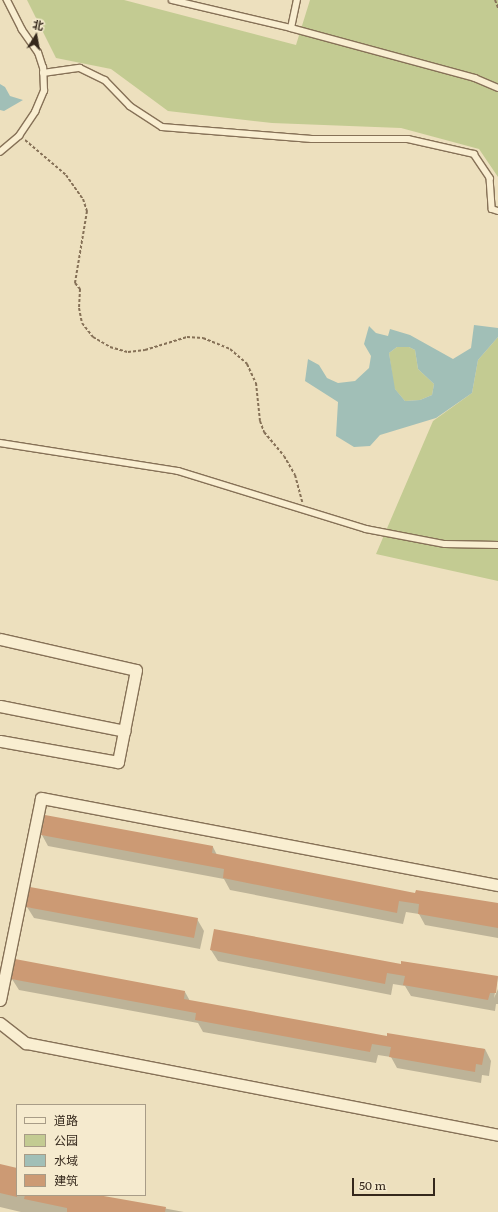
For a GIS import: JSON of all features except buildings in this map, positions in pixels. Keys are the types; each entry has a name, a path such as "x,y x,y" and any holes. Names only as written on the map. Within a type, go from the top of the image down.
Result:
{"street":[{"path":"0,639 136,670 118,762 0,740"},
{"path":"0,706 125,731"},
{"path":"0,1000 41,798 498,885"},
{"path":"0,1023 26,1043 498,1135"}],"lane":[{"path":"0,152 19,136 35,112 44,91 43,73 38,53 22,30 7,0"},
{"path":"172,0 291,28 475,78 498,88"},
{"path":"291,28 298,0"},
{"path":"43,73 80,68 105,80 130,106 162,127 312,139 408,139 474,154 490,178 492,209 498,211"},
{"path":"0,443 178,471 303,511 366,529 445,544 498,545"}],"path":[{"path":"495,0 498,8"},
{"path":"19,136 41,151 66,175 83,199 87,211 75,283 80,289 78,308 82,323 94,337 110,347 128,352 145,350 186,337 203,338 230,349 247,364 256,383 260,421 264,432 284,456 294,475 302,496 303,511"}],"green space":[{"path":"27,0 124,0 296,45 310,0 498,0 498,177 479,149 401,128 272,123 168,111 111,69 56,58"},
{"path":"498,337 498,581 376,554 433,421 472,393 478,360"},
{"path":"397,347 409,347 415,350 418,369 434,384 432,395 420,400 405,401 394,388 389,353"}],"water":[{"path":"0,84 5,87 10,96 23,100 4,111 0,110"},
{"path":"474,325 498,328 498,337 478,360 472,393 436,418 380,435 370,446 354,447 336,436 338,402 305,381 308,359 319,365 327,378 338,383 355,381 369,368 371,356 364,344 369,326 376,333 388,336 390,329 410,335 453,359 471,348","holes":["397,347 409,347 415,350 418,369 434,384 432,395 420,400 405,401 395,389 389,353"]}]}
